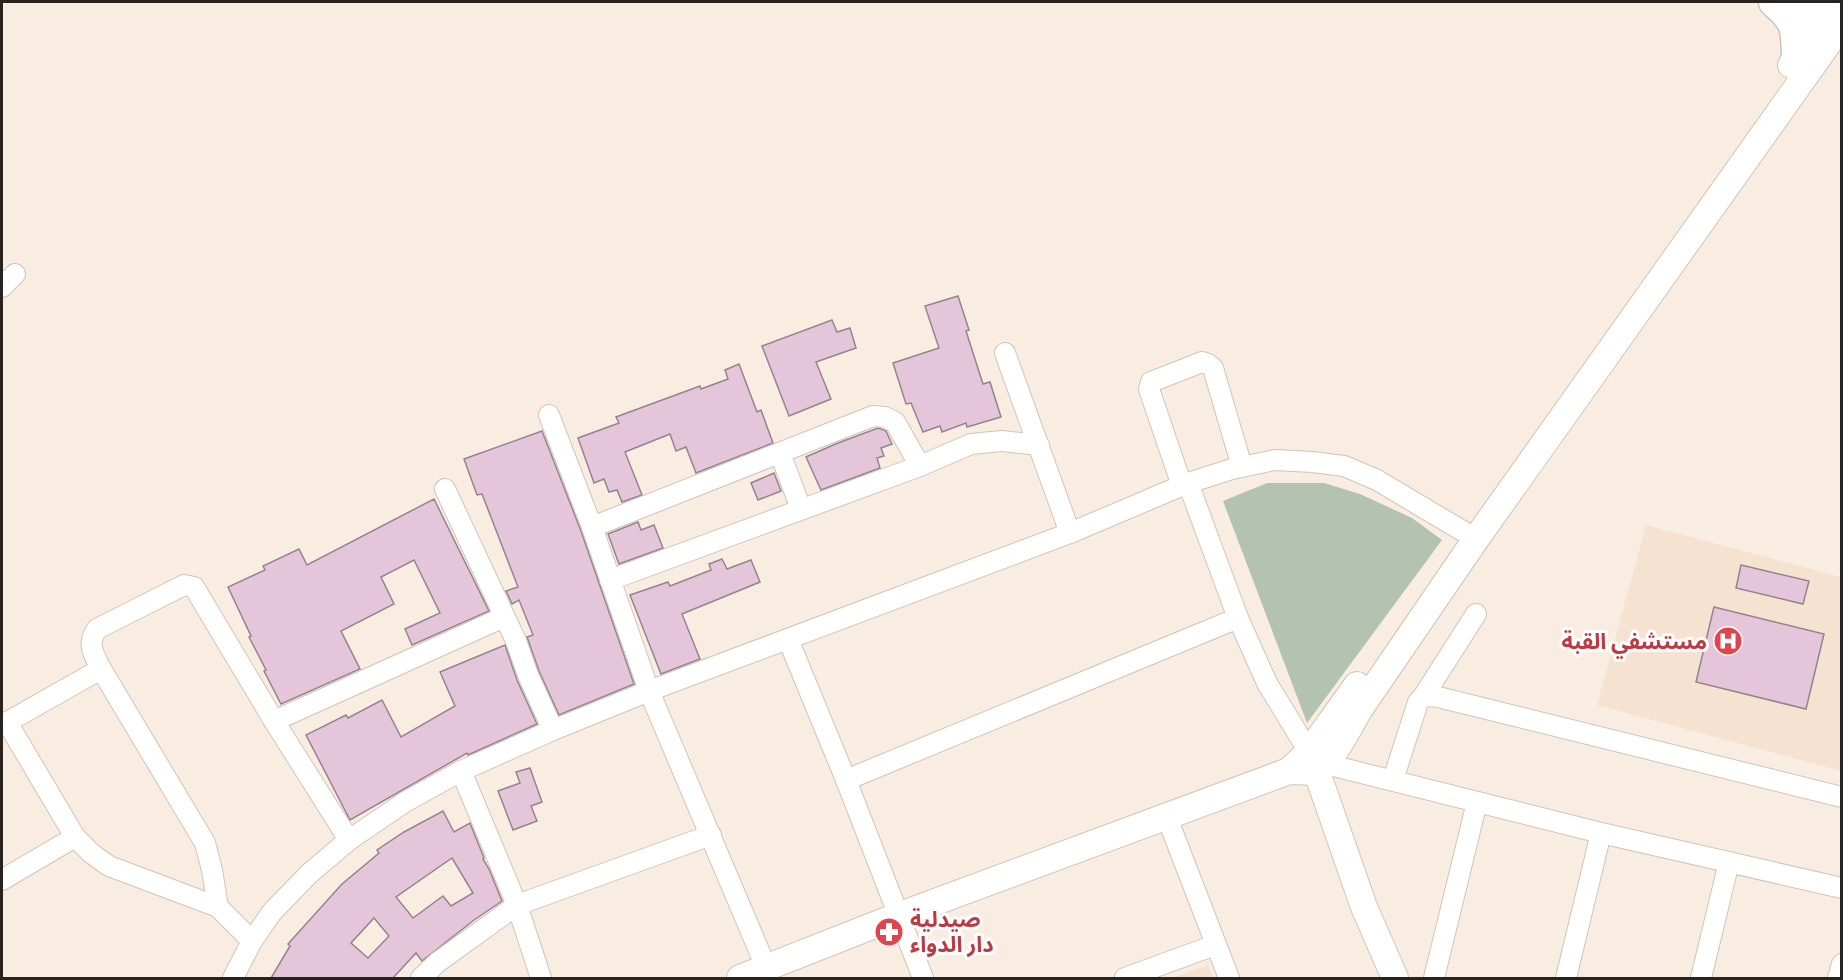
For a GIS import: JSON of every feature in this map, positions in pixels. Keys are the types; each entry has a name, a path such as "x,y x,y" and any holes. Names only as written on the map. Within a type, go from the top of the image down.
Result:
{"highway":[{"path":"1774,2 1793,20 1796,28 1797,56"},
{"path":"1795,2 1838,14"}],"main road":[{"path":"740,978 1166,815 1289,771 1318,763 1602,331 1797,56 1838,14"},
{"path":"1470,535 1838,14"},
{"path":"1318,763 1364,907 1395,978"}],"street":[{"path":"1005,353 1070,532"},
{"path":"1242,467 1212,368 1208,364 1202,362 1152,382 1149,389 1238,618 1267,682 1318,763 1601,833 1842,888"},
{"path":"549,415 592,527 649,691 766,967"},
{"path":"592,527 873,416 885,417 895,422 920,466"},
{"path":"610,580 920,466 971,444 1002,441 1039,445"},
{"path":"780,453 801,509"},
{"path":"232,978 252,941 272,912 310,873 349,840 405,802 461,771 649,691 1070,532 1185,484 1275,460 1344,466 1377,480 1470,535"},
{"path":"445,489 553,730"},
{"path":"218,907 205,843 101,669 91,646 92,637 97,629 184,585 194,587 349,840"},
{"path":"1393,780 1418,702 1424,697 1476,614"},
{"path":"274,721 504,617"},
{"path":"846,780 1238,618"},
{"path":"788,639 900,915 923,978"},
{"path":"101,669 4,724 75,837 91,853 109,866 218,907 252,941"},
{"path":"1424,697 1438,697 1842,797"},
{"path":"461,771 517,905 541,978"},
{"path":"1434,978 1477,802"},
{"path":"1166,815 1229,978"},
{"path":"1566,978 1601,833"},
{"path":"421,978 438,962 517,905 711,835"},
{"path":"2,880 75,837"},
{"path":"1701,978 1729,862"},
{"path":"1125,978 1215,945"},
{"path":"1838,978 1842,964"}],"shaded area":[{"name":"مستشفي القبة","path":"1646,525 1841,577 1841,771 1597,705"},
{"path":"1208,965 1213,978 1172,978"}],"green space":[{"path":"1267,483 1324,483 1360,494 1412,518 1442,540 1307,723 1223,501"}],"building":[{"path":"958,296 969,330 966,331 983,384 990,382 1001,417 967,427 966,423 942,432 940,426 923,432 911,403 906,404 893,363 939,348 925,306"},
{"path":"832,320 837,332 850,328 856,348 816,362 831,399 789,416 762,346"},
{"path":"739,364 757,412 761,410 773,443 696,473 686,447 676,451 670,434 625,452 642,495 622,502 617,490 609,492 604,479 594,483 578,438 619,423 616,417 700,386 701,389 728,379 725,370"},
{"path":"878,428 886,431 892,444 881,448 884,456 877,458 880,468 821,490 806,457"},
{"path":"542,431 581,531 634,684 559,715 539,671 527,637 533,635 519,600 512,604 506,591 518,587 482,494 477,495 464,459"},
{"path":"774,473 781,491 758,500 751,483"},
{"path":"434,499 489,611 412,645 405,629 440,613 414,560 381,577 394,604 341,631 360,669 281,704 264,671 266,670 228,587 265,570 263,566 299,549 307,565"},
{"path":"638,522 641,530 654,525 663,548 619,564 608,534"},
{"path":"722,559 727,569 751,560 760,582 682,614 700,659 661,674 630,595 668,582 670,586 711,570 709,564"},
{"path":"1741,565 1809,581 1803,604 1736,588"},
{"path":"1714,607 1824,634 1806,709 1696,682"},
{"path":"505,645 517,680 537,724 468,755 467,753 350,820 306,735 346,715 348,718 382,700 401,737 455,706 440,672"},
{"path":"530,768 542,802 531,806 537,821 513,830 498,791 520,783 516,772"},
{"path":"443,811 454,832 470,823 502,901 422,961 416,953 393,978 271,978 290,946 288,944 342,884 379,853 377,850","holes":["452,858 473,893 451,906 443,896 413,918 396,897","374,918 389,936 368,958 351,943"]}],"place":[{"name":"مستشفي القبة","path":"1728,641"},
{"name":"صيدلية دار الدواء","path":"889,932"}]}
